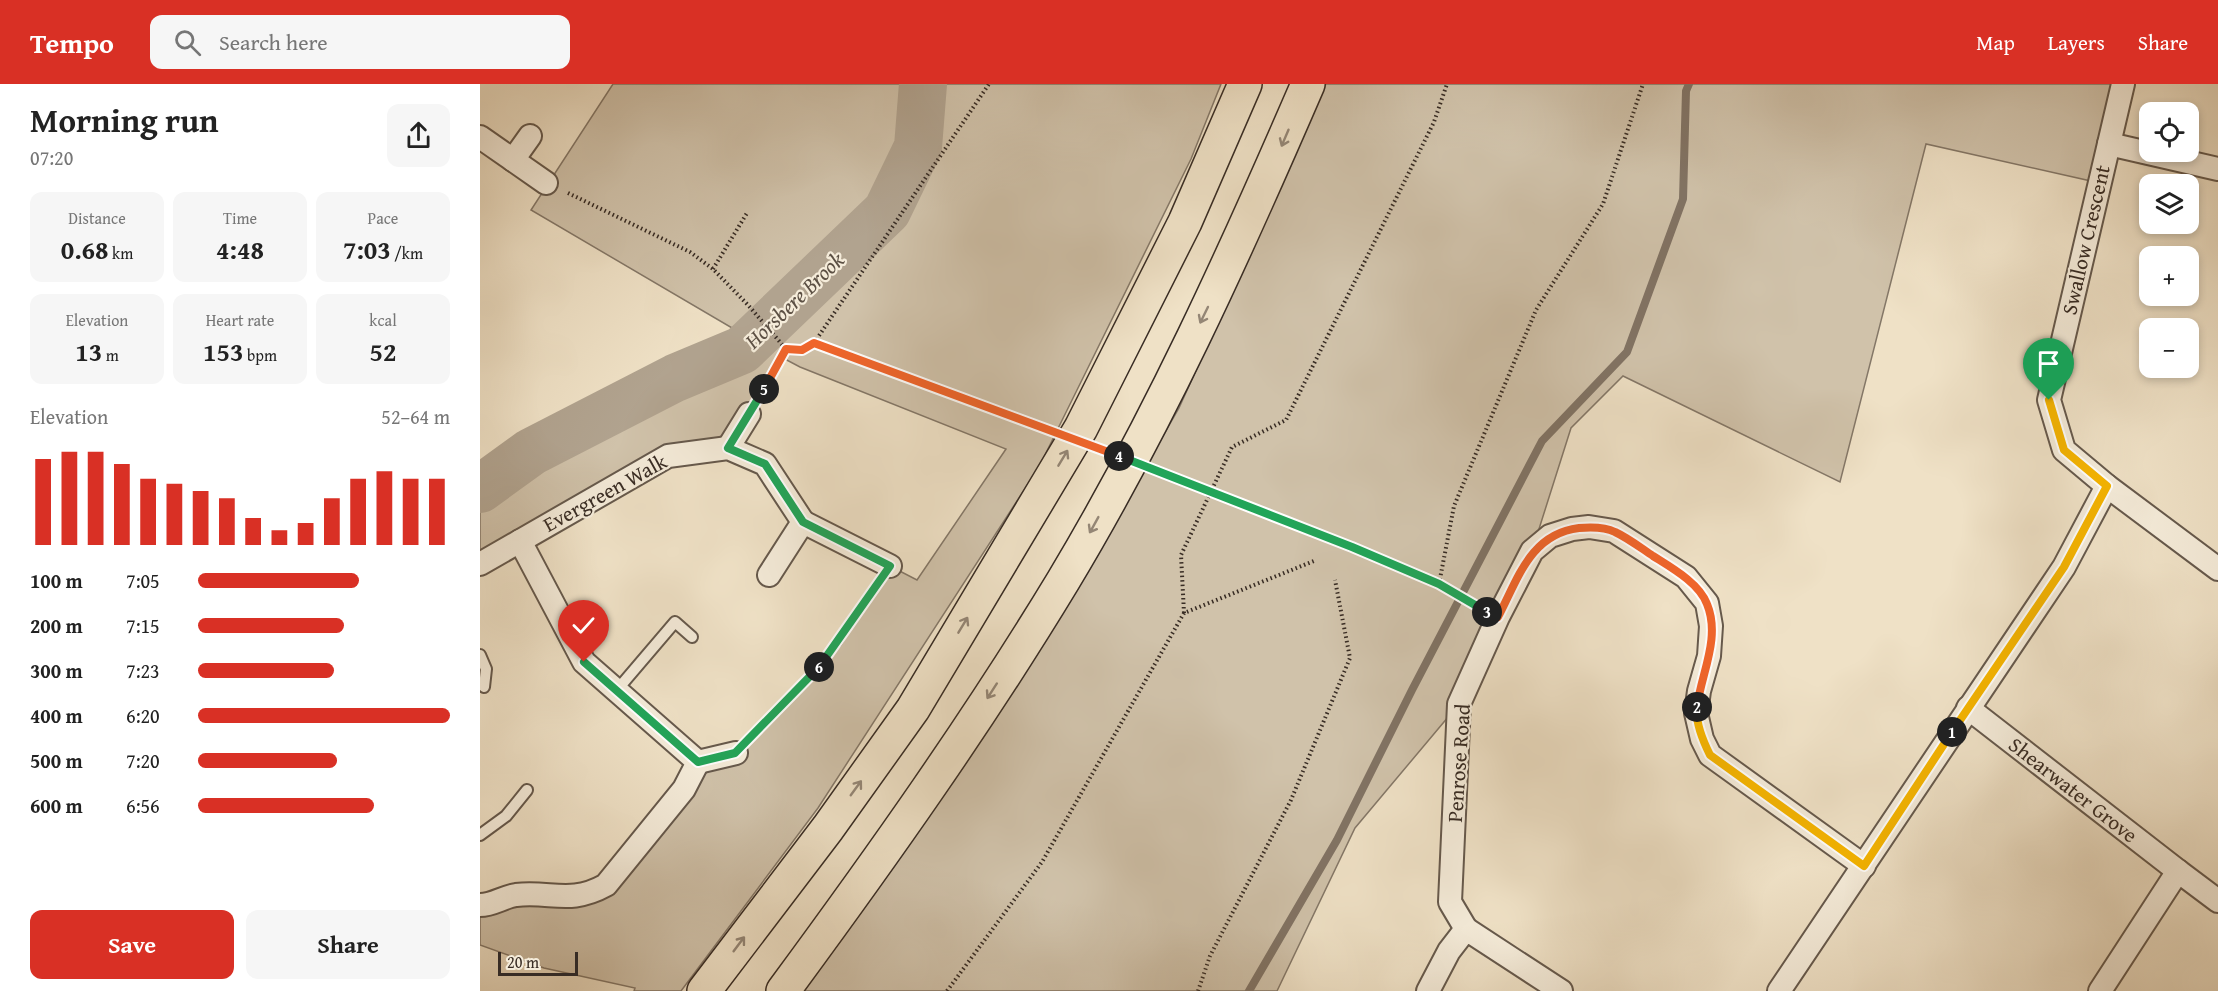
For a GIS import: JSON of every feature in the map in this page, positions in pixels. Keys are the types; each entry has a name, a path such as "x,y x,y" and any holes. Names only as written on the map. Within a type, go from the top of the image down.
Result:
{"highway":[{"path":"704,991 828,828 914,709 1081,428 1185,222 1245,84"},
{"path":"783,991 867,877 954,751 1063,580 1142,440 1243,236 1308,84"}],"street":[{"name":"Swallow Crescent","path":"2122,84 2049,400 2064,450 2107,486 2218,569"},
{"path":"513,160 530,136"},
{"path":"480,137 546,183"},
{"path":"2109,144 2218,169"},
{"path":"749,414 728,448 765,464 803,522 890,566"},
{"name":"Evergreen Walk","path":"480,564 668,456 728,448"},
{"path":"1779,991 2064,567 2107,486"},
{"path":"769,575 803,522"},
{"name":"Penrose Road","path":"1466,929 1450,902 1459,704 1498,617 1532,552 1550,536 1572,529 1589,527 1614,531 1686,577 1707,603 1711,626 1709,656 1699,690 1696,713 1702,739 1710,755 1864,866"},
{"path":"520,541 584,662 698,762"},
{"name":"Shearwater Grove","path":"1968,708 2218,901"},
{"path":"480,905 489,905 510,896 532,893 574,897 591,894 606,885 684,789 698,762 735,753"},
{"path":"2100,991 2178,871"},
{"path":"1428,991 1449,951 1466,929 1561,991"}],"lane":[{"path":"617,690 675,622 692,637"},
{"path":"480,655 486,669 484,687"},
{"path":"480,835 506,816 527,790"}],"path":[{"path":"546,183 690,252 713,269 786,349 802,350 814,343 989,84"},
{"path":"947,991 1042,862 1184,613 1181,555 1232,447 1286,420 1434,122 1447,84"},
{"path":"1439,584 1454,506 1536,310 1603,204 1643,84"},
{"path":"713,269 747,213"},
{"path":"814,343 1107,452 1352,547 1439,584 1498,617"},
{"path":"749,414 783,358 786,349"},
{"path":"1184,613 1314,561"},
{"path":"735,753 821,665 890,566"},
{"path":"1198,991 1210,956 1291,800 1350,658 1335,580"}],"shaded area":[{"path":"613,84 1221,84 1191,159 1039,467 818,808 681,991 634,991 635,988 544,968 480,945 480,905 591,894 698,762 736,753 841,645 890,566 917,580 1006,449 800,367 783,358 728,448 668,456 480,564 480,470 486,464 739,332 531,210"},
{"path":"1326,84 2123,84 2100,183 1926,144 1840,482 1623,376 1571,428 1532,551 1459,704 1355,828 1277,991 798,991 1059,617 1179,408"}],"waterway":[{"name":"Horsbere Brook","path":"480,489 531,452 675,378 742,350 887,211 918,147 923,84"},
{"path":"1249,991 1337,840 1412,690 1542,441 1627,352 1683,199 1686,91 1689,84"}],"route":[{"path":"584,662 698,762 735,753 821,665 890,566 803,522 765,464 728,448 783,358 786,349 802,350 814,343 1107,452 1352,547 1439,584 1498,617 1532,552 1550,536 1572,529 1589,527 1614,531 1686,577 1707,603 1711,626 1709,656 1699,690 1696,713 1702,739 1710,755 1864,866 2064,567 2107,486 2064,450 2049,400"}]}
